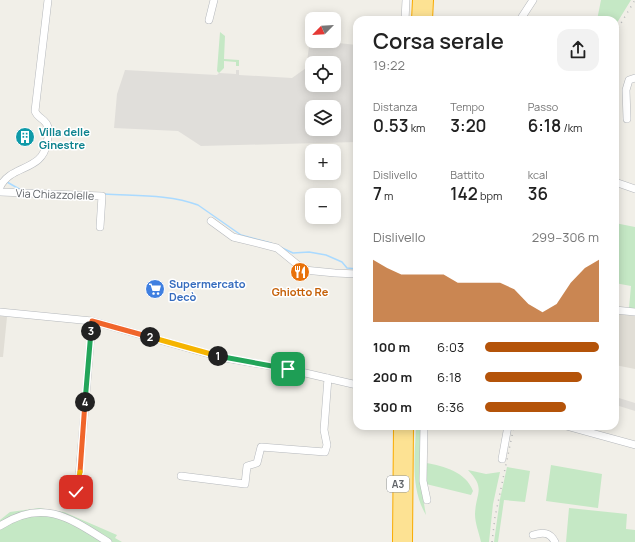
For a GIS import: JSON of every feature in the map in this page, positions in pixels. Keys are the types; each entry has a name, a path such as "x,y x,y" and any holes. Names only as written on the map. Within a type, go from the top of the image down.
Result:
{"highway":[{"path":"417,16 418,0"},
{"path":"427,16 428,0"},
{"name":"A3","path":"398,430 398,542"},
{"name":"A3","path":"407,542 408,430"}],"street":[{"path":"2,182 33,164 41,158 46,151 49,129 46,121 36,114 35,111 48,0"},
{"path":"209,20 214,0"},
{"path":"405,16 406,0"},
{"path":"523,16 533,0"},
{"path":"627,119 626,90 629,80 635,78"},
{"path":"619,183 635,189"},
{"name":"Via Chiazzolelle","path":"0,192 102,196 100,227"},
{"path":"211,221 233,237 277,248 304,270 335,274 353,274"},
{"path":"619,310 635,312"},
{"path":"0,312 92,321 220,357 353,384"},
{"path":"76,492 80,478 92,321"},
{"path":"181,476 245,484 247,466 257,463 261,447 325,452 327,445 324,430 328,378"},
{"path":"424,430 423,481 427,500"},
{"path":"502,459 507,430"},
{"path":"581,430 635,444"},
{"path":"0,526 28,513 45,512 71,519 108,542"},
{"path":"533,535 547,533 553,537 555,542"}],"shaded area":[{"path":"341,43 353,45 353,142 201,146 178,131 114,128 117,94 125,70 217,75 219,73 236,74 236,70 239,70 239,75 292,78 305,69 305,92 341,92 341,56 308,56 309,48 341,48"},
{"path":"619,314 635,316 635,369 619,366"},
{"path":"0,316 7,317 3,357 0,357"},
{"path":"619,398 635,403 635,411 619,406"}],"green space":[{"path":"601,0 631,0 619,20 619,16 598,16"},
{"path":"220,32 225,36 224,59 239,60 239,66 236,66 236,62 224,61 224,68 219,73 217,71"},
{"path":"619,224 635,227 635,308 629,308 631,286 619,284"},
{"path":"416,430 421,430 421,487 426,515 418,494 415,460"},
{"path":"426,463 447,468 460,475 470,484 473,491 471,495 426,484"},
{"path":"551,465 602,474 598,508 546,501"},
{"path":"507,467 530,471 525,502 504,500 498,542 494,542 500,499"},
{"path":"468,470 486,474 500,472 493,504 489,542 481,542 475,514 479,491 474,476"},
{"path":"39,508 64,512 117,535 115,538 122,542 0,542 0,520 10,512"},
{"path":"569,508 627,514 626,529 635,530 635,542 566,542"}],"waterway":[{"path":"7,182 21,190"},
{"path":"104,194 164,197 187,201 198,205 241,235 271,243"},
{"path":"280,247 293,253 309,252 326,255 342,262 347,268 353,269"}],"railway":[{"path":"619,26 635,0"},
{"path":"492,542 495,517 513,430"}],"place":[{"name":"Villa delle Ginestre","path":"25,137"},
{"name":"Ghiotto Re","path":"300,272"},
{"name":"Supermercato Decò","path":"155,289"}],"route":[{"path":"76,492 80,478 92,321 220,357 288,369"}]}
